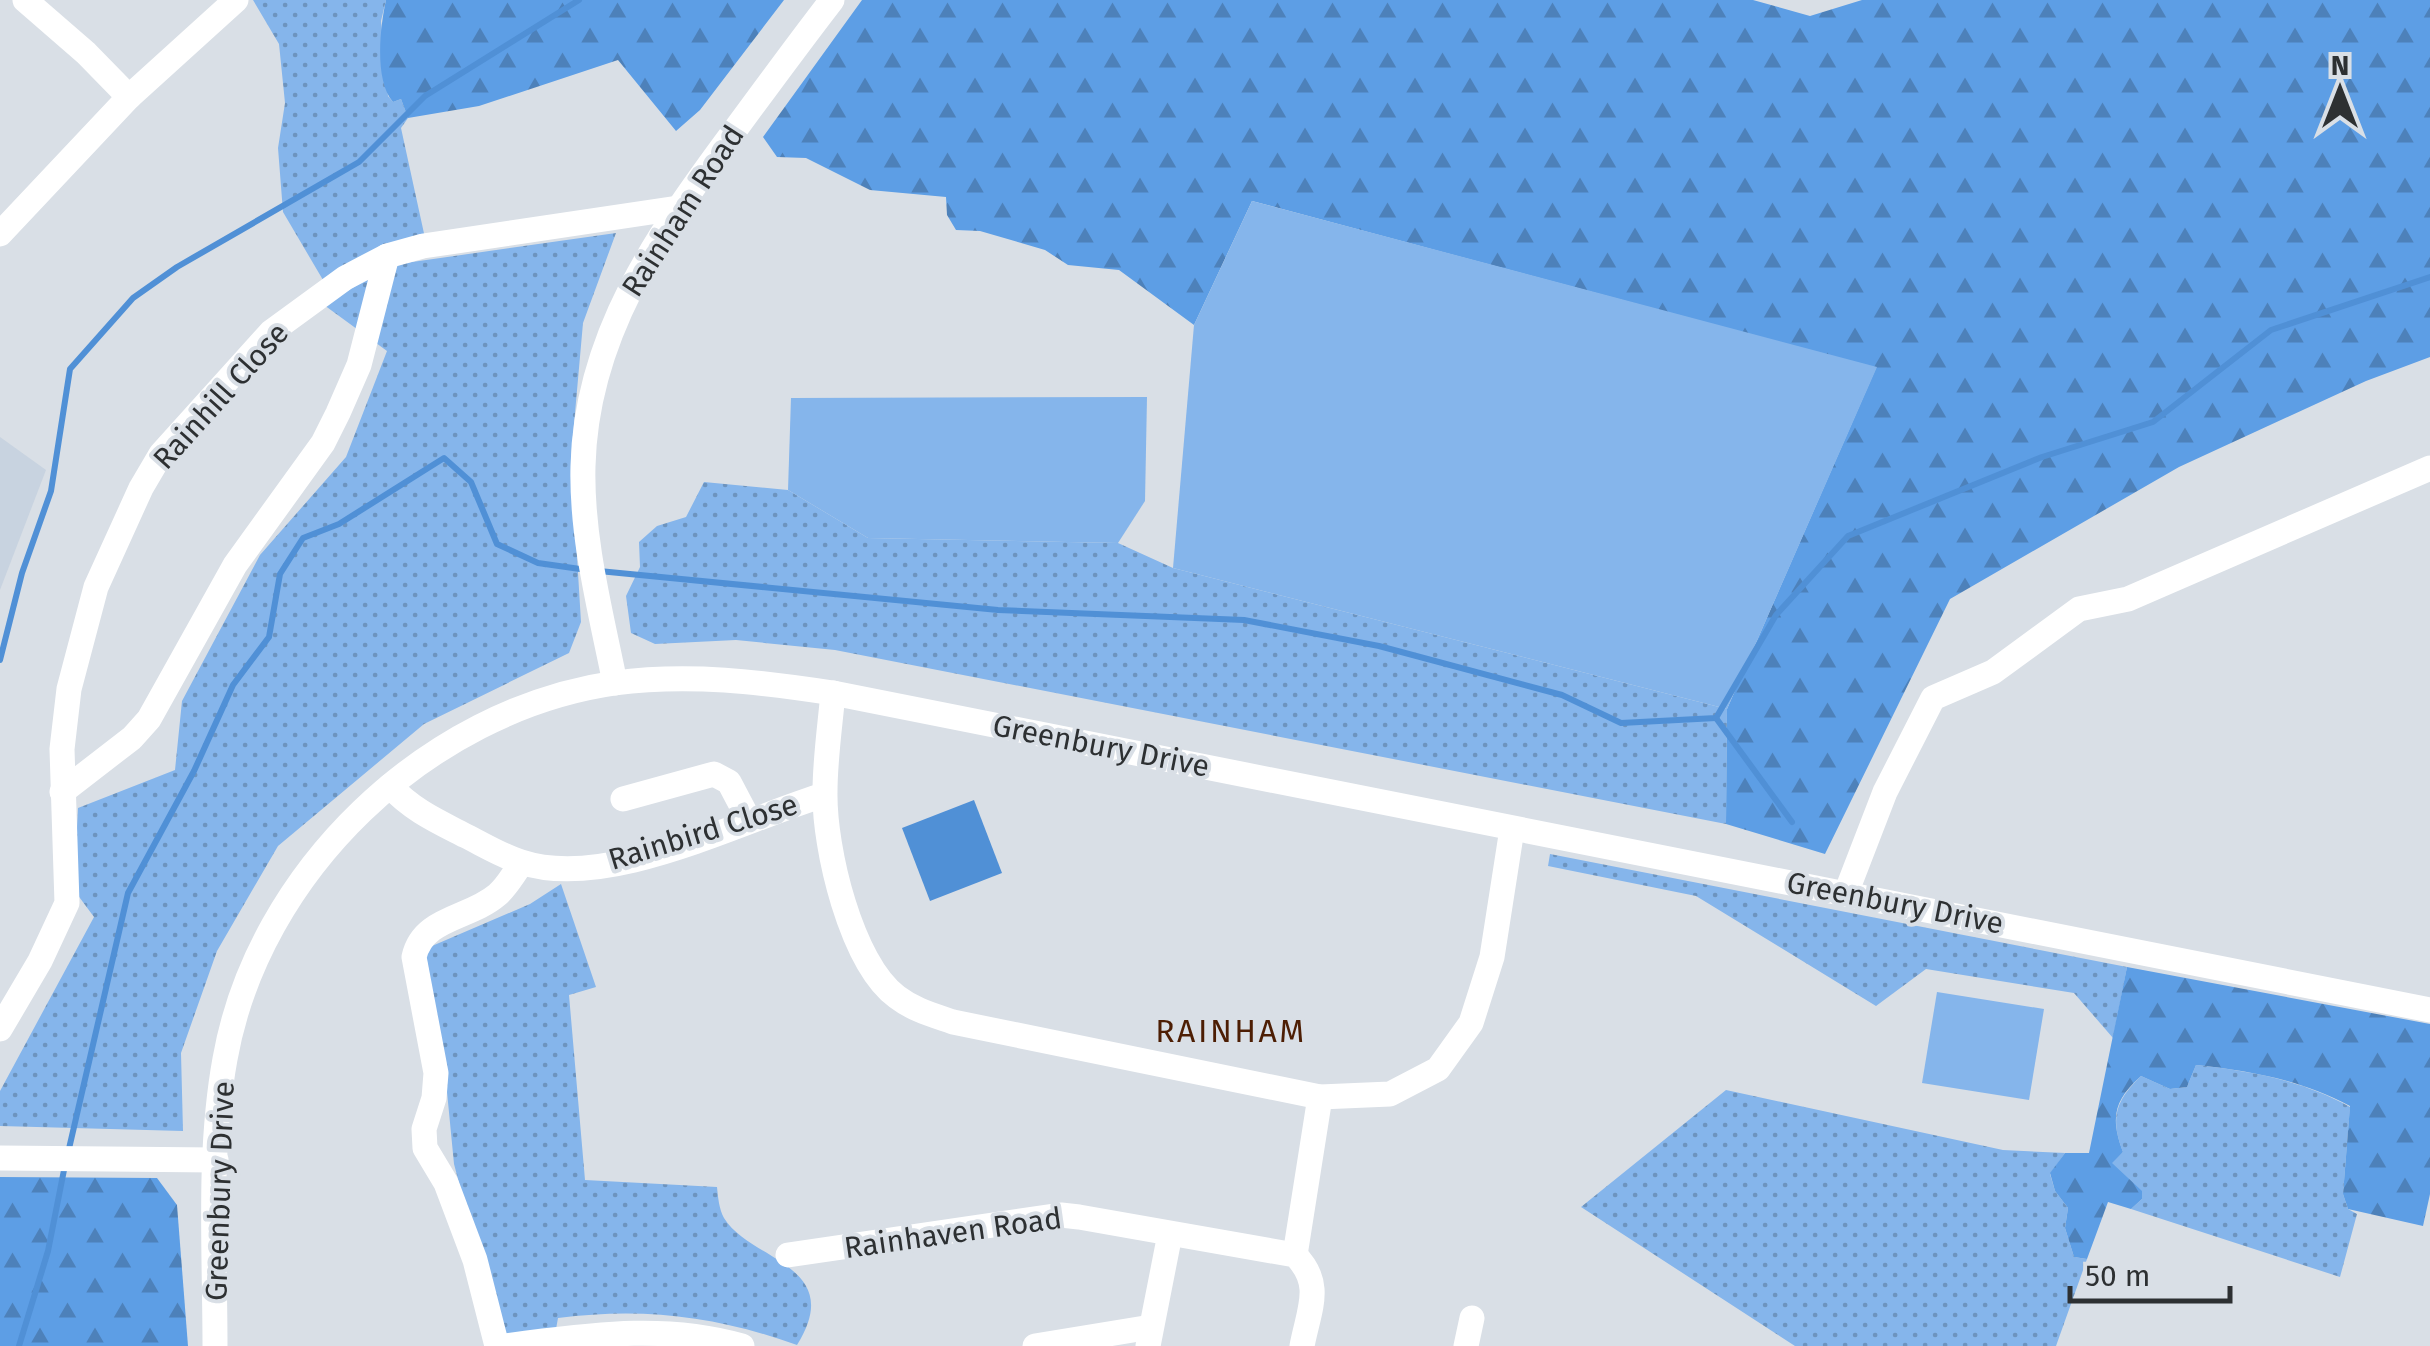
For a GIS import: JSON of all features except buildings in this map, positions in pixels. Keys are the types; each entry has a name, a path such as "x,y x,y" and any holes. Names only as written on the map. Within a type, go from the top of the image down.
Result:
{"street":[{"path":"25,0 86,52 130,98"},
{"path":"0,234 130,98 236,0"},
{"name":"Rainham Road","path":"615,683 585,508 586,428 606,342 636,272 678,208 832,0"},
{"name":"Rainhill Close","path":"0,1029 40,961 67,903 62,748 69,689 96,586 162,454 271,332 344,278 388,256 423,246 678,208"},
{"path":"62,792 132,738 149,719 235,565 323,443 359,365 388,256"},
{"path":"1846,892 1884,792 1926,708 1942,691 1992,672 2079,609 2128,599 2430,468"},
{"name":"Greenbury Drive","path":"215,1346 216,1160 226,1056 253,966 319,858 390,786 461,737 507,714 615,683 713,678 833,693 2430,1010"},
{"path":"833,693 824,794 830,845 861,949 875,976 917,1010 953,1022 1320,1098 1390,1094 1438,1070 1456,1048 1471,1023 1492,957 1512,829"},
{"path":"623,799 714,774 729,782 749,820"},
{"name":"Rainbird Close","path":"390,786 409,807 522,862 578,867 616,862 681,845 824,794"},
{"path":"522,862 496,896 434,926 416,944 414,957 434,1052 434,1098 424,1128 425,1148 446,1183 476,1260 500,1346 620,1332 673,1332 742,1346"},
{"path":"1302,1346 1314,1281 1310,1270 1295,1255 1320,1098"},
{"path":"0,1158 216,1160"},
{"name":"Rainhaven Road","path":"788,1256 1061,1215 1295,1255"},
{"path":"1035,1346 1149,1336 1170,1234"},
{"path":"1466,1346 1472,1318"}],"shaded area":[{"path":"253,0 386,0 381,21 388,96 393,102 401,99 408,118 401,128 425,238 323,280 283,212 278,148 285,103 279,44"},
{"path":"1252,201 1877,367 1727,709 1173,568 1194,325"},
{"path":"616,233 583,323 571,458 581,622 569,653 424,724 278,846 217,951 181,1053 183,1131 0,1126 0,1091 94,917 74,890 78,808 175,770 182,701 260,555 346,457 387,351 324,305 391,265"},
{"path":"1147,397 1145,501 1118,543 868,538 788,490 791,398"},
{"path":"0,437 46,470 0,590"},
{"path":"704,482 788,490 868,538 1118,543 1173,568 1727,709 1726,824 835,650 736,640 655,644 631,633 626,596 640,567 639,542 657,526 686,517"},
{"path":"974,800 1002,873 930,901 902,828"},
{"path":"1550,854 2127,967 2113,1038 2074,993 1926,969 1876,1006 1696,896 1548,866"},
{"path":"561,884 596,987 569,995 585,1180 717,1187 722,1214 737,1233 803,1281 810,1297 809,1318 797,1345 708,1321 620,1314 558,1318 553,1346 502,1346 454,1164 444,1061 425,949 530,904"},
{"path":"1937,992 2044,1009 2029,1100 1922,1083"},
{"path":"2196,1065 2275,1078 2350,1107 2343,1194 2348,1209 2357,1214 2340,1277 2131,1209 2142,1199 2111,1163 2123,1152 2116,1120 2120,1102 2141,1076 2170,1089 2187,1087"},
{"path":"1726,1090 2003,1150 2065,1153 2050,1174 2055,1191 2068,1208 2065,1228 2074,1257 2087,1259 2056,1346 1795,1346 1581,1207"}],"green space":[{"path":"386,0 784,0 700,110 676,131 618,60 479,106 408,118 401,99 393,102 383,81 381,38"},
{"path":"862,0 1753,0 1810,16 1862,0 2430,0 2430,357 2366,381 2179,467 1950,599 1825,854 1726,824 1727,709 1876,368 1252,201 1194,325 1119,270 1068,265 1045,250 980,231 956,230 947,215 946,197 870,190 806,158 777,157 763,137"},
{"path":"2127,967 2430,1024 2430,1194 2423,1226 2348,1209 2343,1194 2350,1106 2276,1078 2196,1065 2187,1087 2170,1089 2141,1076 2125,1093 2116,1119 2123,1152 2112,1163 2142,1191 2142,1199 2131,1209 2108,1202 2087,1259 2074,1257 2065,1228 2068,1208 2055,1191 2050,1173 2065,1153 2089,1153"},
{"path":"0,1177 157,1178 177,1205 188,1346 0,1346"}],"waterway":[{"path":"0,660 22,573 51,491 70,369 133,298 177,267 359,162 425,96 579,0"},
{"path":"599,571 998,610 1244,620 1379,646 1562,695 1621,723 1716,718 1776,615 1848,536 2042,457 2153,422 2271,330 2430,277"},
{"path":"68,1153 128,893 194,771 233,685 269,637 280,574 303,538 339,524 444,458 471,482 497,544 538,563 587,570"},
{"path":"1716,718 1792,822"},
{"path":"19,1346 48,1251 65,1165"}],"district":[{"name":"RAINHAM","path":"1231,1031"}]}
